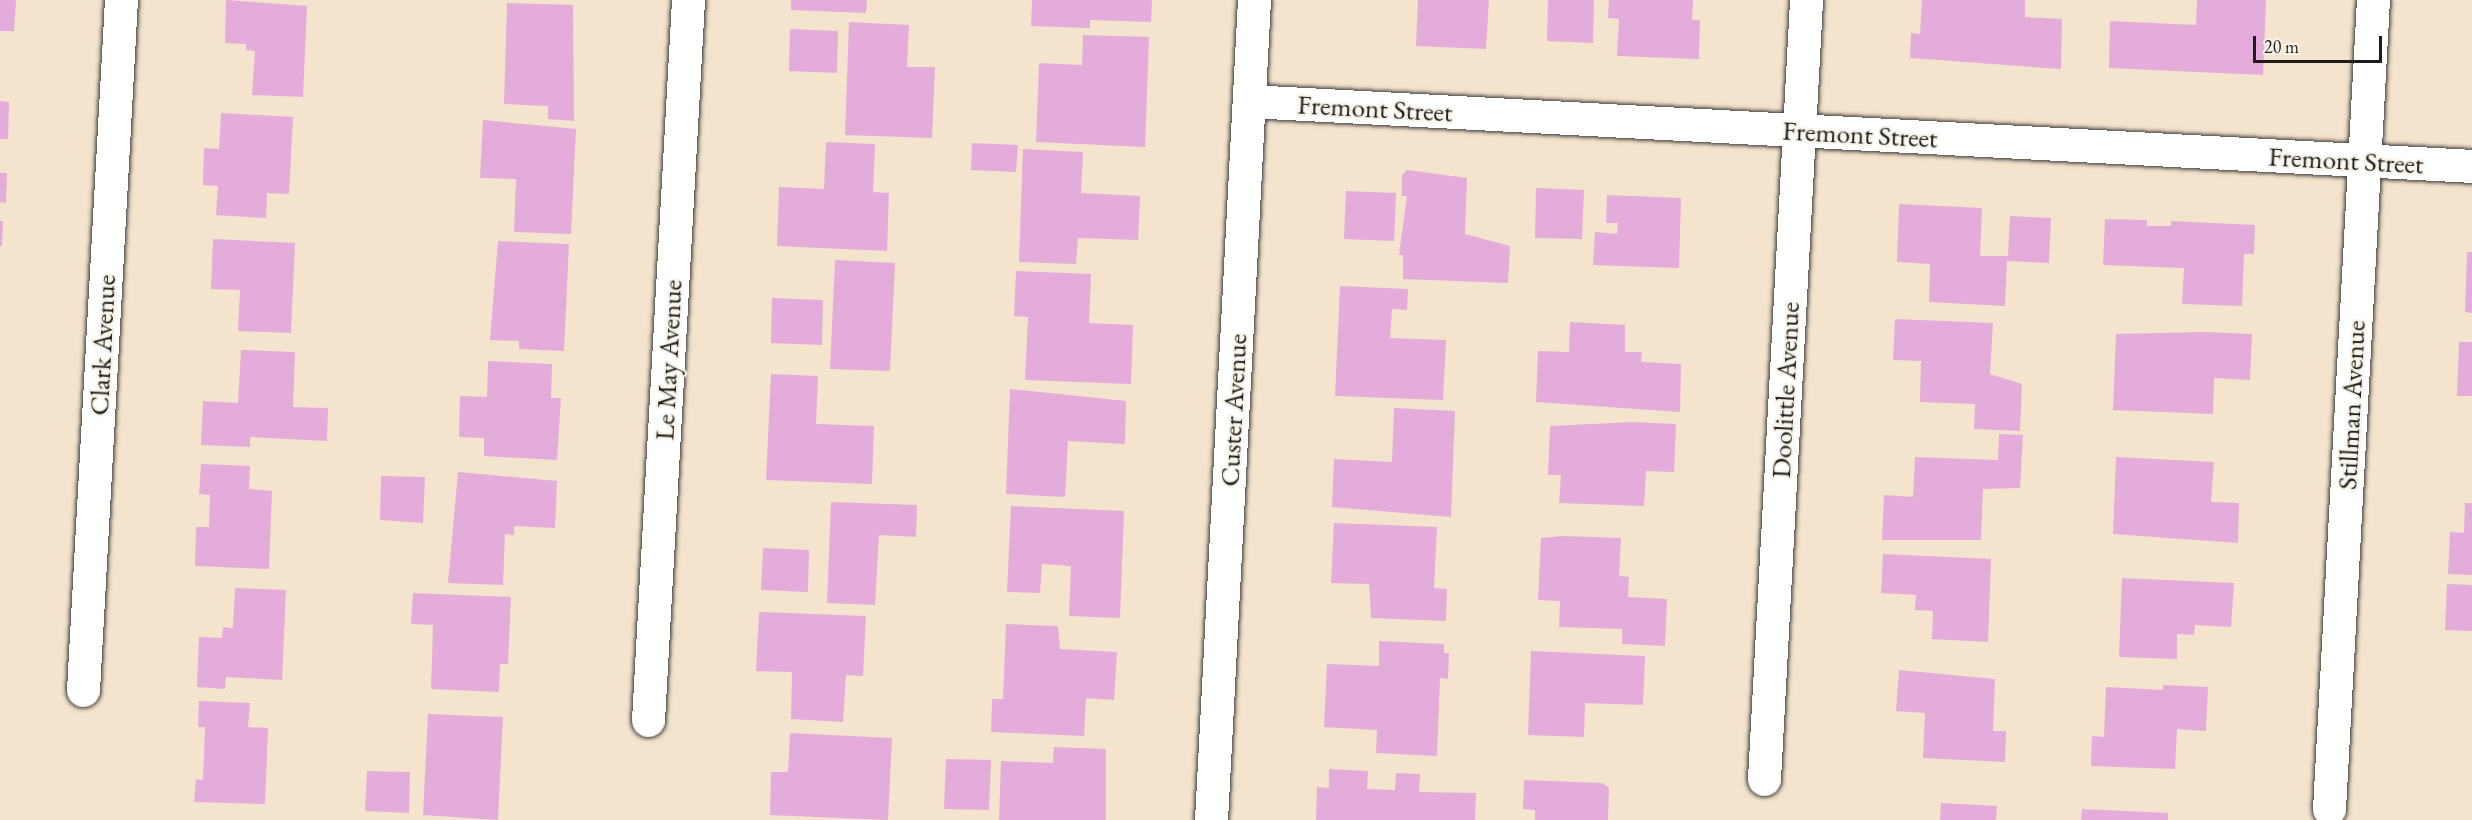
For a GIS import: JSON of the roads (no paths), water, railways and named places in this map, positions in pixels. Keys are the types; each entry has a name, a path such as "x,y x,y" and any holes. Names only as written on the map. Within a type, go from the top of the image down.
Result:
{"street":[{"name":"Clark Avenue","path":"83,690 121,0"},
{"name":"Le May Avenue","path":"648,720 688,0"},
{"name":"Custer Avenue","path":"1211,820 1254,0"},
{"name":"Doolittle Avenue","path":"1764,779 1806,0"},
{"name":"Stillman Avenue","path":"2329,809 2373,0"},
{"name":"Fremont Street","path":"1249,102 2472,166"}]}
